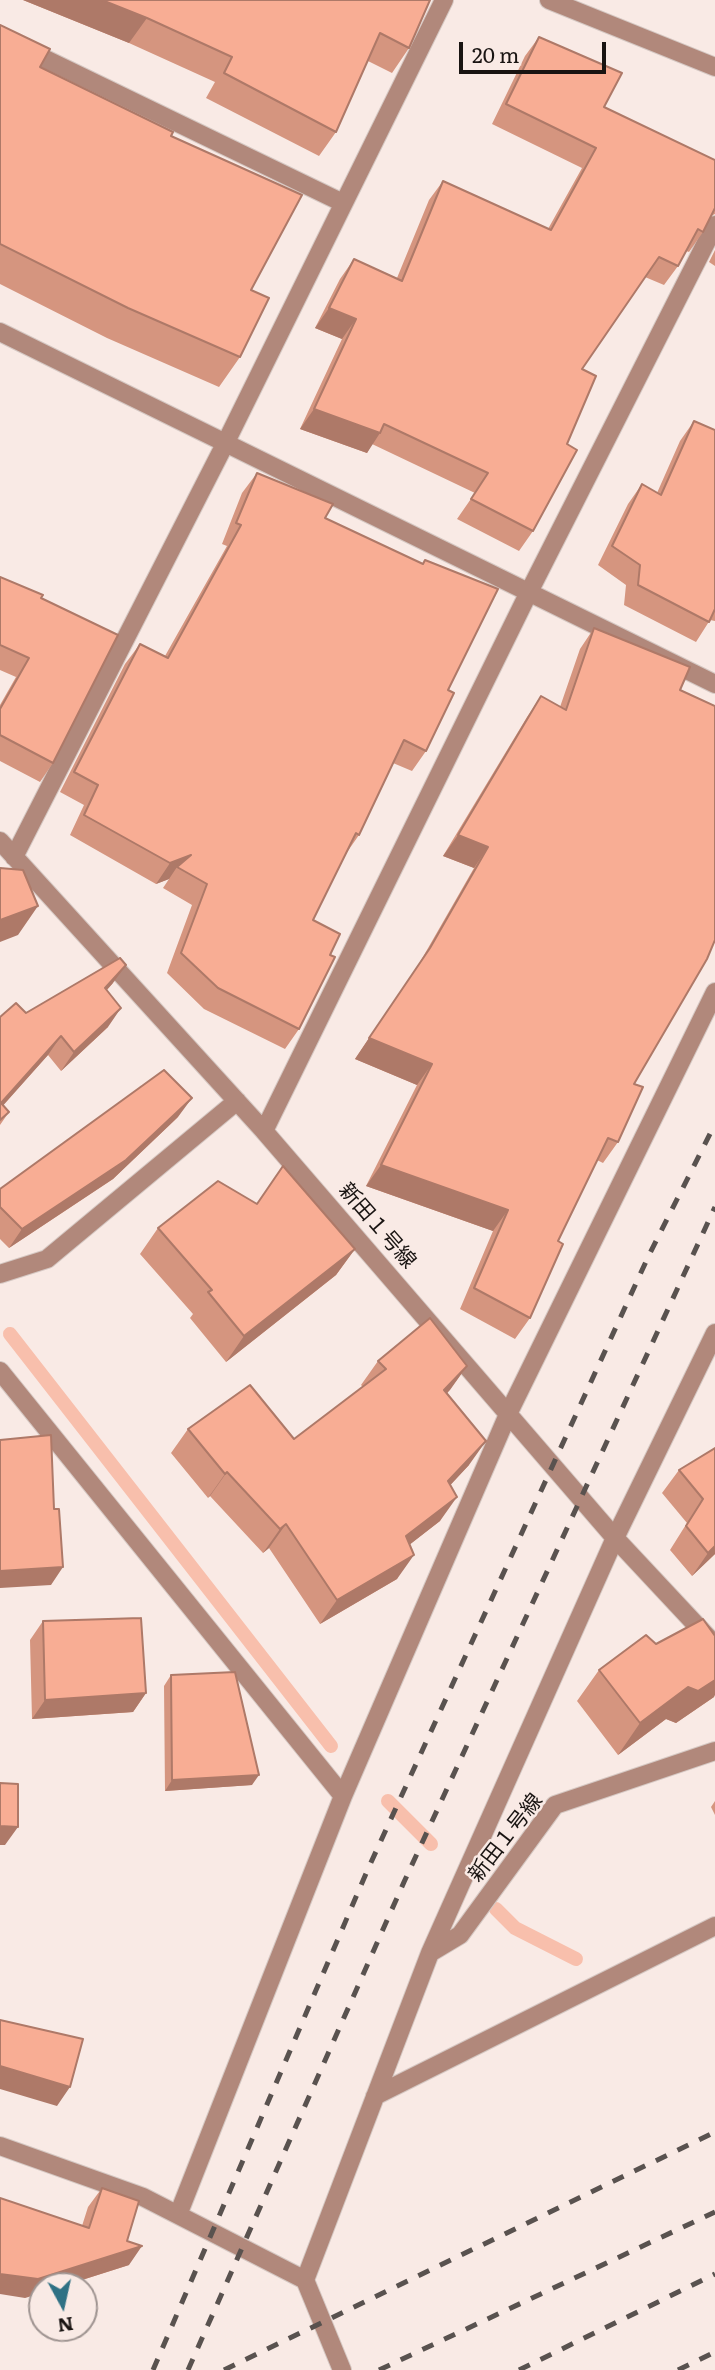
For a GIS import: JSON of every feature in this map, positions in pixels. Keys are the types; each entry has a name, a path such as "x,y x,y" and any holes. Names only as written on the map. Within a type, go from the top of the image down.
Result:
{"street":[{"path":"14,857 225,444 444,0"},
{"path":"549,0 715,67"},
{"path":"0,37 343,203"},
{"path":"264,1131 529,592 715,225"},
{"path":"0,332 715,684"},
{"name":"新田１号線","path":"0,841 264,1131 615,1538 715,1645"},
{"path":"178,2215 343,1796 509,1412 715,992"},
{"path":"0,1274 47,1259 237,1101"},
{"path":"305,2280 430,1953 615,1538 715,1333"},
{"path":"0,1371 343,1796"},
{"name":"新田１号線","path":"430,1953 460,1935 555,1805 715,1751"},
{"path":"375,2096 715,1926"},
{"path":"0,2146 143,2197 305,2280 342,2370"}],"building":[{"path":"102,0 430,0 409,48 380,33 336,132 224,73 232,57"},
{"path":"0,25 50,49 40,67 173,132 171,136 302,195 251,290 269,298 240,357 128,308 0,244"},
{"path":"539,37 622,73 604,107 715,160 715,208 703,232 698,229 678,266 659,257 582,369 596,376 567,444 577,450 533,531 471,499 488,473 384,424 380,433 314,409 356,319 329,308 354,259 402,281 443,181 551,230 596,148 506,104"},
{"path":"694,421 715,430 715,609 709,622 638,585 640,565 612,546 642,484 661,495"},
{"path":"257,473 333,504 325,518 423,564 425,560 498,589 448,690 454,693 426,751 404,740 359,835 356,833 313,920 340,934 330,955 335,957 299,1029 218,988 181,953 207,884 177,867 191,855 170,863 84,815 98,785 74,772 140,644 168,658 241,525 236,523"},
{"path":"0,577 43,595 41,598 118,635 53,763 0,735 0,709 29,658 0,645"},
{"path":"594,628 690,667 680,690 715,706 715,940 707,959 634,1084 643,1087 618,1142 608,1138 558,1241 563,1244 530,1318 474,1288 508,1210 381,1165 432,1064 369,1038 430,948 488,847 458,835 541,696 566,710"},
{"path":"0,868 23,870 38,906 0,920"},
{"path":"120,958 126,965 105,988 121,1008 74,1052 61,1036 1,1103 9,1112 0,1120 0,1017 16,1003 26,1013"},
{"path":"164,1070 192,1098 126,1160 22,1229 0,1207 0,1189"},
{"path":"283,1166 355,1249 244,1336 208,1292 212,1290 158,1228 218,1181 257,1204"},
{"path":"430,1318 467,1366 444,1390 486,1441 448,1481 457,1497 406,1536 414,1555 337,1600 286,1524 280,1529 227,1472 225,1474 188,1429 250,1385 294,1439 386,1369 378,1361"},
{"path":"51,1435 54,1509 59,1509 63,1567 0,1571 0,1440"},
{"path":"715,1448 715,1546 708,1553 686,1526 703,1499 679,1470"},
{"path":"141,1618 146,1693 45,1700 43,1621"},
{"path":"703,1619 715,1636 715,1680 698,1691 688,1687 640,1723 599,1670 646,1635 656,1644"},
{"path":"235,1672 259,1775 172,1780 171,1675"},
{"path":"0,1783 18,1784 18,1827 0,1826"},
{"path":"0,2020 83,2039 70,2087 0,2066"},
{"path":"102,2188 139,2201 127,2241 142,2246 60,2272 28,2272 28,2278 0,2274 0,2198 89,2228"}],"waterway":[{"path":"10,1334 331,1746"},
{"path":"388,1801 431,1844"},
{"path":"496,1909 515,1928 576,1959"}],"railway":[{"path":"153,2370 368,1869 649,1255 715,1124"},
{"path":"188,2370 404,1882 715,1207"},
{"path":"224,2370 715,2132"},
{"path":"379,2370 715,2212"},
{"path":"519,2370 715,2274"},
{"path":"678,2370 715,2352"}]}
